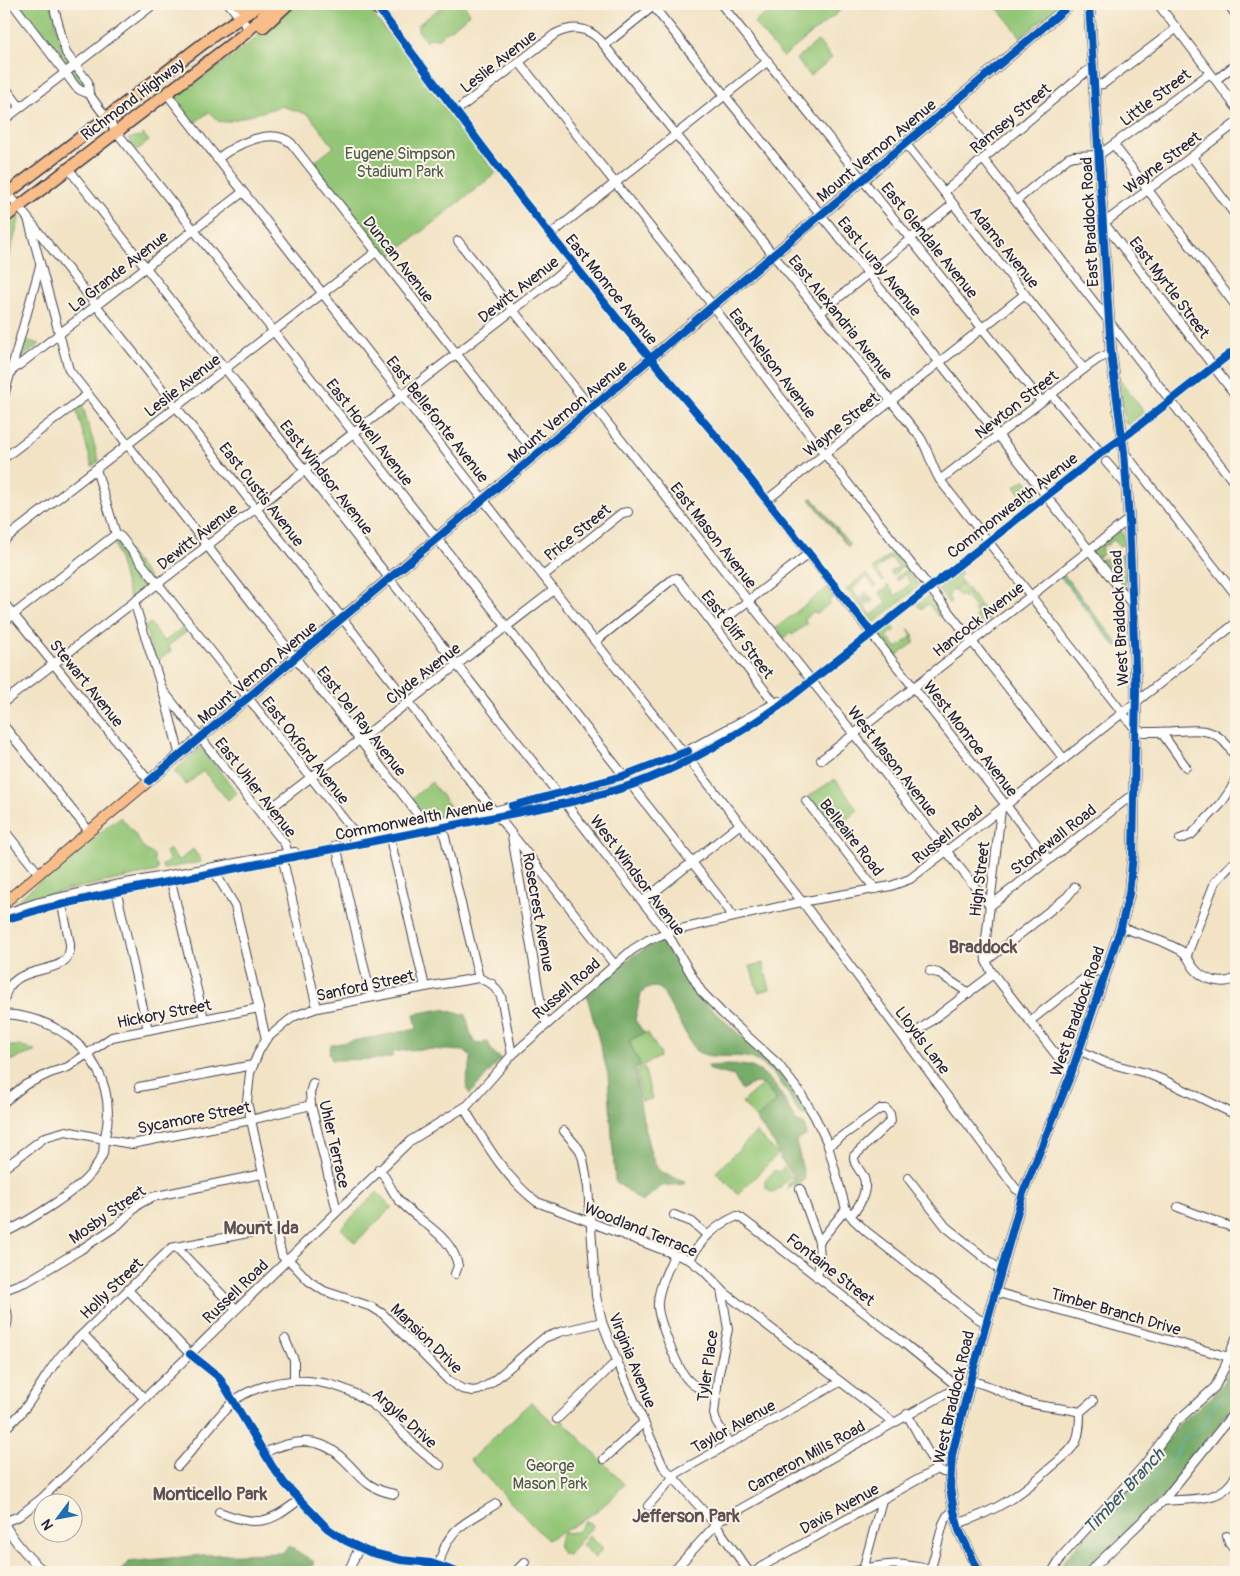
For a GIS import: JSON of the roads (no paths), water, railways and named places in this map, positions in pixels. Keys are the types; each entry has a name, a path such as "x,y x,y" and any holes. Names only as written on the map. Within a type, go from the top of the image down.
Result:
{"highway":[{"path":"238,4 242,6 254,4"},
{"name":"Richmond Highway","path":"5,192 218,32 261,4"},
{"name":"Richmond Highway","path":"4,218 116,130 169,92 249,29 276,4"},
{"path":"169,92 224,58 266,25 288,4"}],"main road":[{"name":"Mount Vernon Avenue","path":"4,903 1071,4"},
{"name":"East Braddock Road","path":"1089,4 1096,85 1108,320 1122,439"},
{"name":"West Braddock Road","path":"979,1572 957,1524 950,1473 966,1386 1023,1193 1071,1074 1120,927 1129,894 1134,838 1136,702 1129,519 1122,439"}],"street":[{"name":"East Howell Avenue","path":"13,4 78,90 89,94 692,862 729,910 732,917"},
{"name":"East Howell Avenue","path":"53,4 64,49 88,82 89,94"},
{"path":"4,120 154,4"},
{"path":"229,4 249,29"},
{"name":"East Glendale Avenue","path":"721,4 1041,401"},
{"path":"1158,4 1236,107"},
{"path":"1228,4 1236,15"},
{"name":"East Monroe Avenue","path":"376,5 550,235 767,500 872,633"},
{"path":"605,45 655,5"},
{"name":"East Luray Avenue","path":"655,5 725,96 1132,604"},
{"path":"1096,85 1103,84 1177,28"},
{"name":"Leslie Avenue","path":"456,111 555,34 569,29 588,30 605,45"},
{"name":"East Alexandria Avenue","path":"605,45 924,443 934,471 940,480 1136,730"},
{"name":"Dewitt Avenue","path":"550,235 768,61"},
{"name":"East Nelson Avenue","path":"519,62 713,306 778,394 1064,758"},
{"name":"Little Street","path":"1216,80 1236,64"},
{"name":"Ramsey Street","path":"944,192 1087,71 1094,69"},
{"name":"Little Street","path":"1099,155 1210,73"},
{"path":"4,86 20,107"},
{"name":"East Bellefonte Avenue","path":"169,92 217,158 322,294 740,824"},
{"path":"953,103 991,152"},
{"name":"Wayne Street","path":"1104,223 1236,122"},
{"name":"Duncan Avenue","path":"217,158 235,146 266,137 283,137 299,152 536,455"},
{"name":"Adams Avenue","path":"905,143 1084,368"},
{"path":"1114,145 1236,306"},
{"path":"1016,201 1068,158 1099,155"},
{"path":"1192,157 1236,216"},
{"path":"983,159 1236,485"},
{"name":"East Windsor Avenue","path":"68,168 224,370 566,803"},
{"name":"East Custis Avenue","path":"5,192 28,218 614,964"},
{"name":"La Grande Avenue","path":"10,372 244,192"},
{"path":"820,312 953,204"},
{"path":"28,218 59,334"},
{"name":"East Myrtle Street","path":"1104,223 1236,396"},
{"name":"East Mason Avenue","path":"458,241 748,600 809,683"},
{"name":"Leslie Avenue","path":"4,540 376,252"},
{"name":"Dewitt Avenue","path":"4,702 573,264"},
{"path":"4,396 40,266"},
{"name":"Wayne Street","path":"767,500 1025,294"},
{"name":"East Del Ray Avenue","path":"59,334 69,370 421,818 424,829"},
{"name":"Commonwealth Avenue","path":"4,914 170,878 496,814 566,803 658,775 686,756 776,705 809,683 1100,453 1122,439 1236,349"},
{"name":"Newton Street","path":"940,480 1084,368 1111,353"},
{"path":"4,458 88,394"},
{"path":"1051,394 1100,453"},
{"path":"1124,452 1236,595"},
{"path":"1106,462 1127,486"},
{"path":"4,622 116,534 96,468"},
{"name":"Price Street","path":"544,576 622,513 628,512"},
{"name":"Hancock Avenue","path":"821,760 1129,519"},
{"name":"East Oxford Avenue","path":"116,534 121,537 158,583 354,832 358,842"},
{"path":"715,627 808,554"},
{"name":"East Cliff Street","path":"596,641 673,579 677,578 776,705"},
{"name":"Clyde Avenue","path":"262,815 554,590"},
{"path":"134,602 180,756"},
{"name":"Stewart Avenue","path":"4,603 149,781"},
{"name":"Russell Road","path":"4,1522 27,1510 41,1499 379,1169 410,1141 464,1108 477,1096 512,1055 614,964 642,943 667,932 801,902 891,886 910,879 1236,623"},
{"name":"West Monroe Avenue","path":"872,633 1004,807 1049,860"},
{"name":"West Mason Avenue","path":"809,683 854,734 990,906"},
{"name":"East Uhler Avenue","path":"161,688 285,844 318,1008"},
{"path":"4,726 89,831"},
{"path":"1136,730 1144,732 1198,730 1210,732 1225,741 1236,758"},
{"path":"1161,732 1186,767"},
{"name":"Commonwealth Avenue","path":"496,814 686,756"},
{"path":"1180,839 1191,834 1220,805 1236,778"},
{"name":"Stonewall Road","path":"990,906 1128,798 1134,798"},
{"name":"Belleaire Road","path":"806,801 875,889"},
{"name":"West Windsor Avenue","path":"566,803 667,932 701,991 723,1014 771,1057 791,1080 815,1117 828,1146 848,1212 866,1232 986,1323"},
{"name":"High Street","path":"1004,807 985,948 986,961 993,974 1071,1074"},
{"path":"643,901 740,824"},
{"name":"Lloyds Lane","path":"740,824 906,1040 1016,1189 1023,1193"},
{"path":"442,825 479,978 492,984 501,996 512,1055"},
{"path":"4,830 39,874"},
{"name":"Rosecrest Avenue","path":"512,834 543,1016 547,1024"},
{"path":"390,835 425,987"},
{"path":"337,846 371,997"},
{"path":"1187,955 1215,882 1232,864"},
{"path":"213,870 235,906 266,1039 252,1065 246,1093 250,1120 275,1228 282,1256 287,1260"},
{"path":"170,878 204,1019"},
{"path":"986,961 1067,897 1075,887"},
{"path":"116,889 148,1030"},
{"path":"4,1001 9,985 18,978 63,963 69,957 71,952 70,944 61,901"},
{"name":"Commonwealth Avenue","path":"4,920 37,906"},
{"path":"1120,927 1177,948 1187,955 1195,969 1207,979 1221,982 1236,978"},
{"path":"930,971 938,973 969,992"},
{"path":"1030,1021 1090,974 1096,971 1105,972"},
{"path":"906,1040 993,974"},
{"name":"Sanford Street","path":"266,1039 295,1016 318,1008 479,978"},
{"name":"Hickory Street","path":"4,1102 25,1085 68,1067 112,1037 259,1008"},
{"path":"4,1014 34,1020 57,1028 78,1043 94,1064 105,1089 108,1114 103,1153 93,1171 83,1183 43,1210 4,1232"},
{"path":"1080,1048 1106,1057 1118,1065 1168,1082 1236,1115"},
{"path":"139,1087 252,1065"},
{"name":"Uhler Terrace","path":"313,1083 310,1093 311,1105 337,1211"},
{"name":"Sycamore Street","path":"4,1168 29,1151 45,1137 66,1131 114,1142 138,1143 250,1120 311,1105"},
{"name":"Woodland Terrace","path":"464,1108 506,1174 537,1202 690,1260 704,1270 721,1289 893,1422"},
{"path":"819,1242 848,1212 858,1208 864,1189 864,1178 854,1162 854,1156 891,1121 890,1112 886,1109 880,1109 828,1146"},
{"name":"Virginia Avenue","path":"564,1131 583,1159 591,1224 596,1296 602,1322 617,1361 663,1466 715,1524 748,1572"},
{"path":"379,1169 402,1204 440,1236 450,1247 458,1266 455,1274"},
{"name":"Mosby Street","path":"4,1290 28,1282 72,1256 118,1225 139,1204 152,1196 262,1174"},
{"path":"908,1178 946,1227 1000,1270"},
{"path":"800,1189 819,1242 820,1262 817,1276"},
{"path":"1178,1208 1236,1228"},
{"path":"674,1215 692,1222 707,1235"},
{"name":"Fontaine Street","path":"690,1260 699,1244 707,1235 737,1216 966,1386 991,1386 1026,1402 1080,1412"},
{"name":"Holly Street","path":"4,1429 21,1415 58,1359 171,1248 275,1228"},
{"path":"176,1247 236,1309"},
{"path":"674,1255 658,1297 658,1311 685,1376 694,1385 716,1394"},
{"name":"Mansion Drive","path":"287,1260 317,1288 324,1292 372,1307 383,1314 449,1380 462,1389 479,1390 491,1383 544,1338 560,1332 602,1322"},
{"name":"Tyler Place","path":"721,1289 728,1329 714,1414 729,1444"},
{"path":"128,1290 190,1354 219,1377 264,1453 285,1484 327,1528 359,1548 394,1559 439,1565 457,1572"},
{"name":"Timber Branch Drive","path":"995,1292 1229,1357"},
{"path":"4,1303 9,1319 4,1332"},
{"path":"83,1334 144,1398"},
{"path":"1052,1572 1062,1556 1144,1465 1170,1430 1187,1411 1215,1387 1236,1338"},
{"path":"285,1339 294,1360 294,1380"},
{"path":"557,1419 617,1361"},
{"name":"Argyle Drive","path":"178,1466 234,1401 263,1386 294,1380 316,1381 360,1396 373,1404 424,1454 440,1465"},
{"name":"Taylor Avenue","path":"648,1506 677,1473 840,1382"},
{"name":"Cameron Mills Road","path":"673,1572 715,1524 907,1414 966,1386"},
{"path":"957,1524 983,1515 1010,1501 1057,1463 1075,1443 1080,1427 1080,1412 1093,1401"},
{"path":"1089,1572 1163,1501 1236,1411"},
{"path":"907,1414 937,1469 950,1473"},
{"path":"604,1459 644,1422"},
{"path":"264,1453 289,1443 314,1443 327,1448 340,1457 370,1486 383,1492 394,1494"},
{"name":"Davis Avenue","path":"755,1572 937,1469"},
{"path":"1163,1501 1211,1497 1227,1489 1236,1475"},
{"path":"219,1512 246,1521 264,1521 280,1514 299,1500"},
{"path":"863,1571 882,1500"},
{"path":"439,1565 444,1545 455,1530 496,1504"},
{"path":"852,1572 890,1564 911,1565 931,1571 943,1524 947,1516 954,1511"},
{"path":"4,1522 7,1529 40,1568 47,1572"},
{"path":"1226,1536 1228,1543 1236,1552"},
{"path":"348,1572 359,1548"},
{"path":"514,1572 525,1562"}],"waterway":[{"path":"1062,577 1117,646"},
{"name":"Timber Branch","path":"1069,1572 1090,1550 1126,1502 1153,1474 1173,1459 1183,1439 1207,1425 1209,1411 1228,1390 1236,1385"}],"district":[{"name":"Braddock","path":"983,947"},
{"name":"Mount Ida","path":"261,1228"},
{"name":"Monticello Park","path":"210,1494"},
{"name":"Jefferson Park","path":"686,1516"}],"park label":[{"name":"Eugene Simpson Stadium Park","path":"400,162"},
{"name":"George Mason Park","path":"550,1474"}]}
